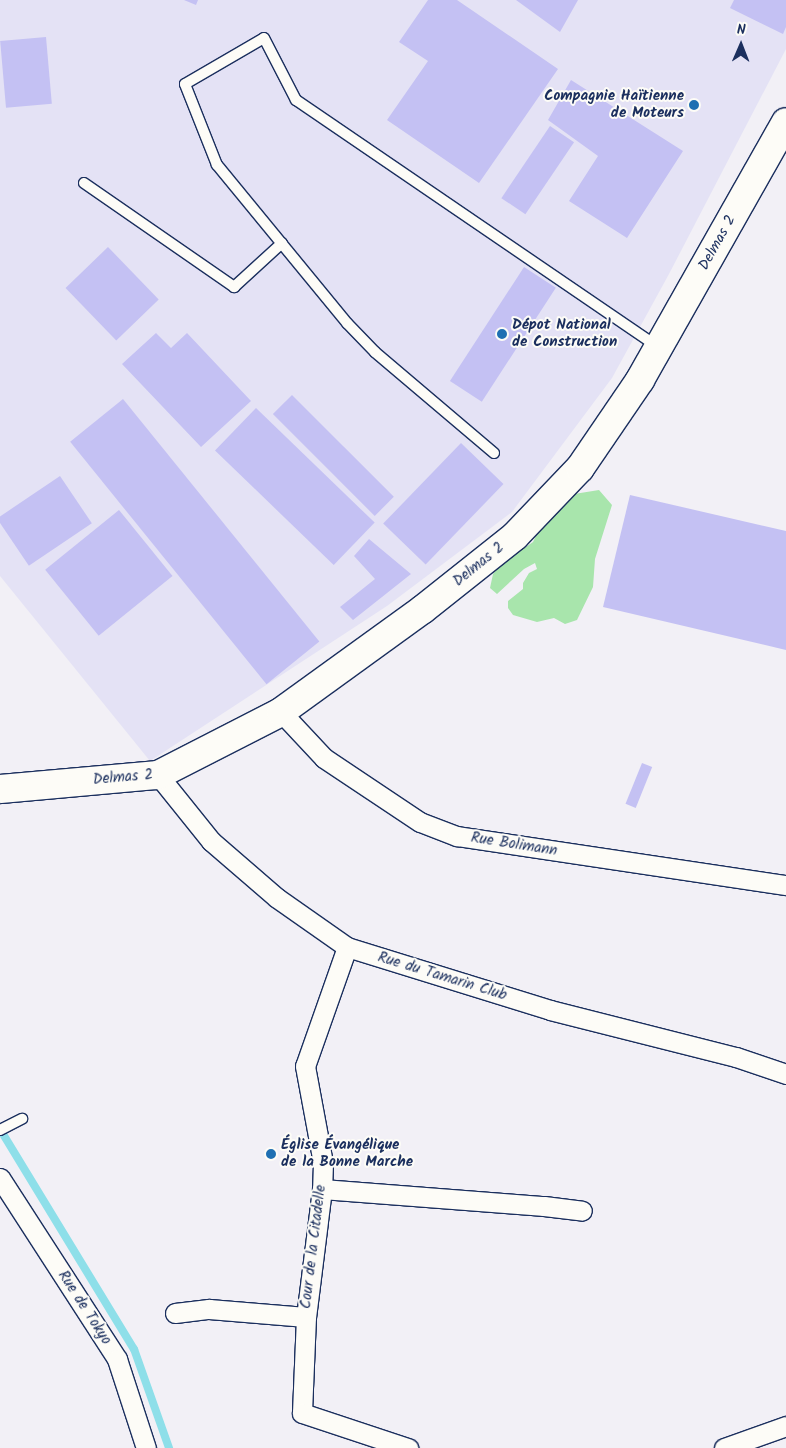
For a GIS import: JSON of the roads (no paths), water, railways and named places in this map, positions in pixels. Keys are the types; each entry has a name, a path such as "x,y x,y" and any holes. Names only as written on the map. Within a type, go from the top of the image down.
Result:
{"street":[{"name":"Delmas 2","path":"1,785 158,775 281,712 422,610 515,536 580,468 659,348 785,126"},
{"name":"Rue Bolimann","path":"281,712 324,758 420,822 457,836 786,886"},
{"name":"Rue du Tamarin Club","path":"158,775 211,841 277,898 347,947 550,1010 736,1057 786,1074"},
{"name":"Cour de la Citadelle","path":"347,947 305,1066 323,1163 322,1189 306,1316 302,1413 408,1448"},
{"name":"Rue de Tokyo","path":"0,1178 117,1359 146,1448"},
{"path":"322,1189 544,1206 582,1211"},
{"path":"175,1313 209,1309 306,1316"},
{"path":"724,1448 754,1443 786,1426"}],"lane":[{"path":"494,452 374,352 347,323 217,165 185,84 264,38 296,100 659,348"},
{"path":"84,183 234,287 282,243"},
{"path":"0,1130 22,1119"}],"waterway":[{"path":"0,1129 134,1349 169,1448"}],"place":[{"name":"Compagnie Haïtienne de Moteurs","path":"694,105"},
{"name":"Dépot National de Construction","path":"502,334"},
{"name":"Église Évangélique de la Bonne Marche","path":"271,1154"}]}
